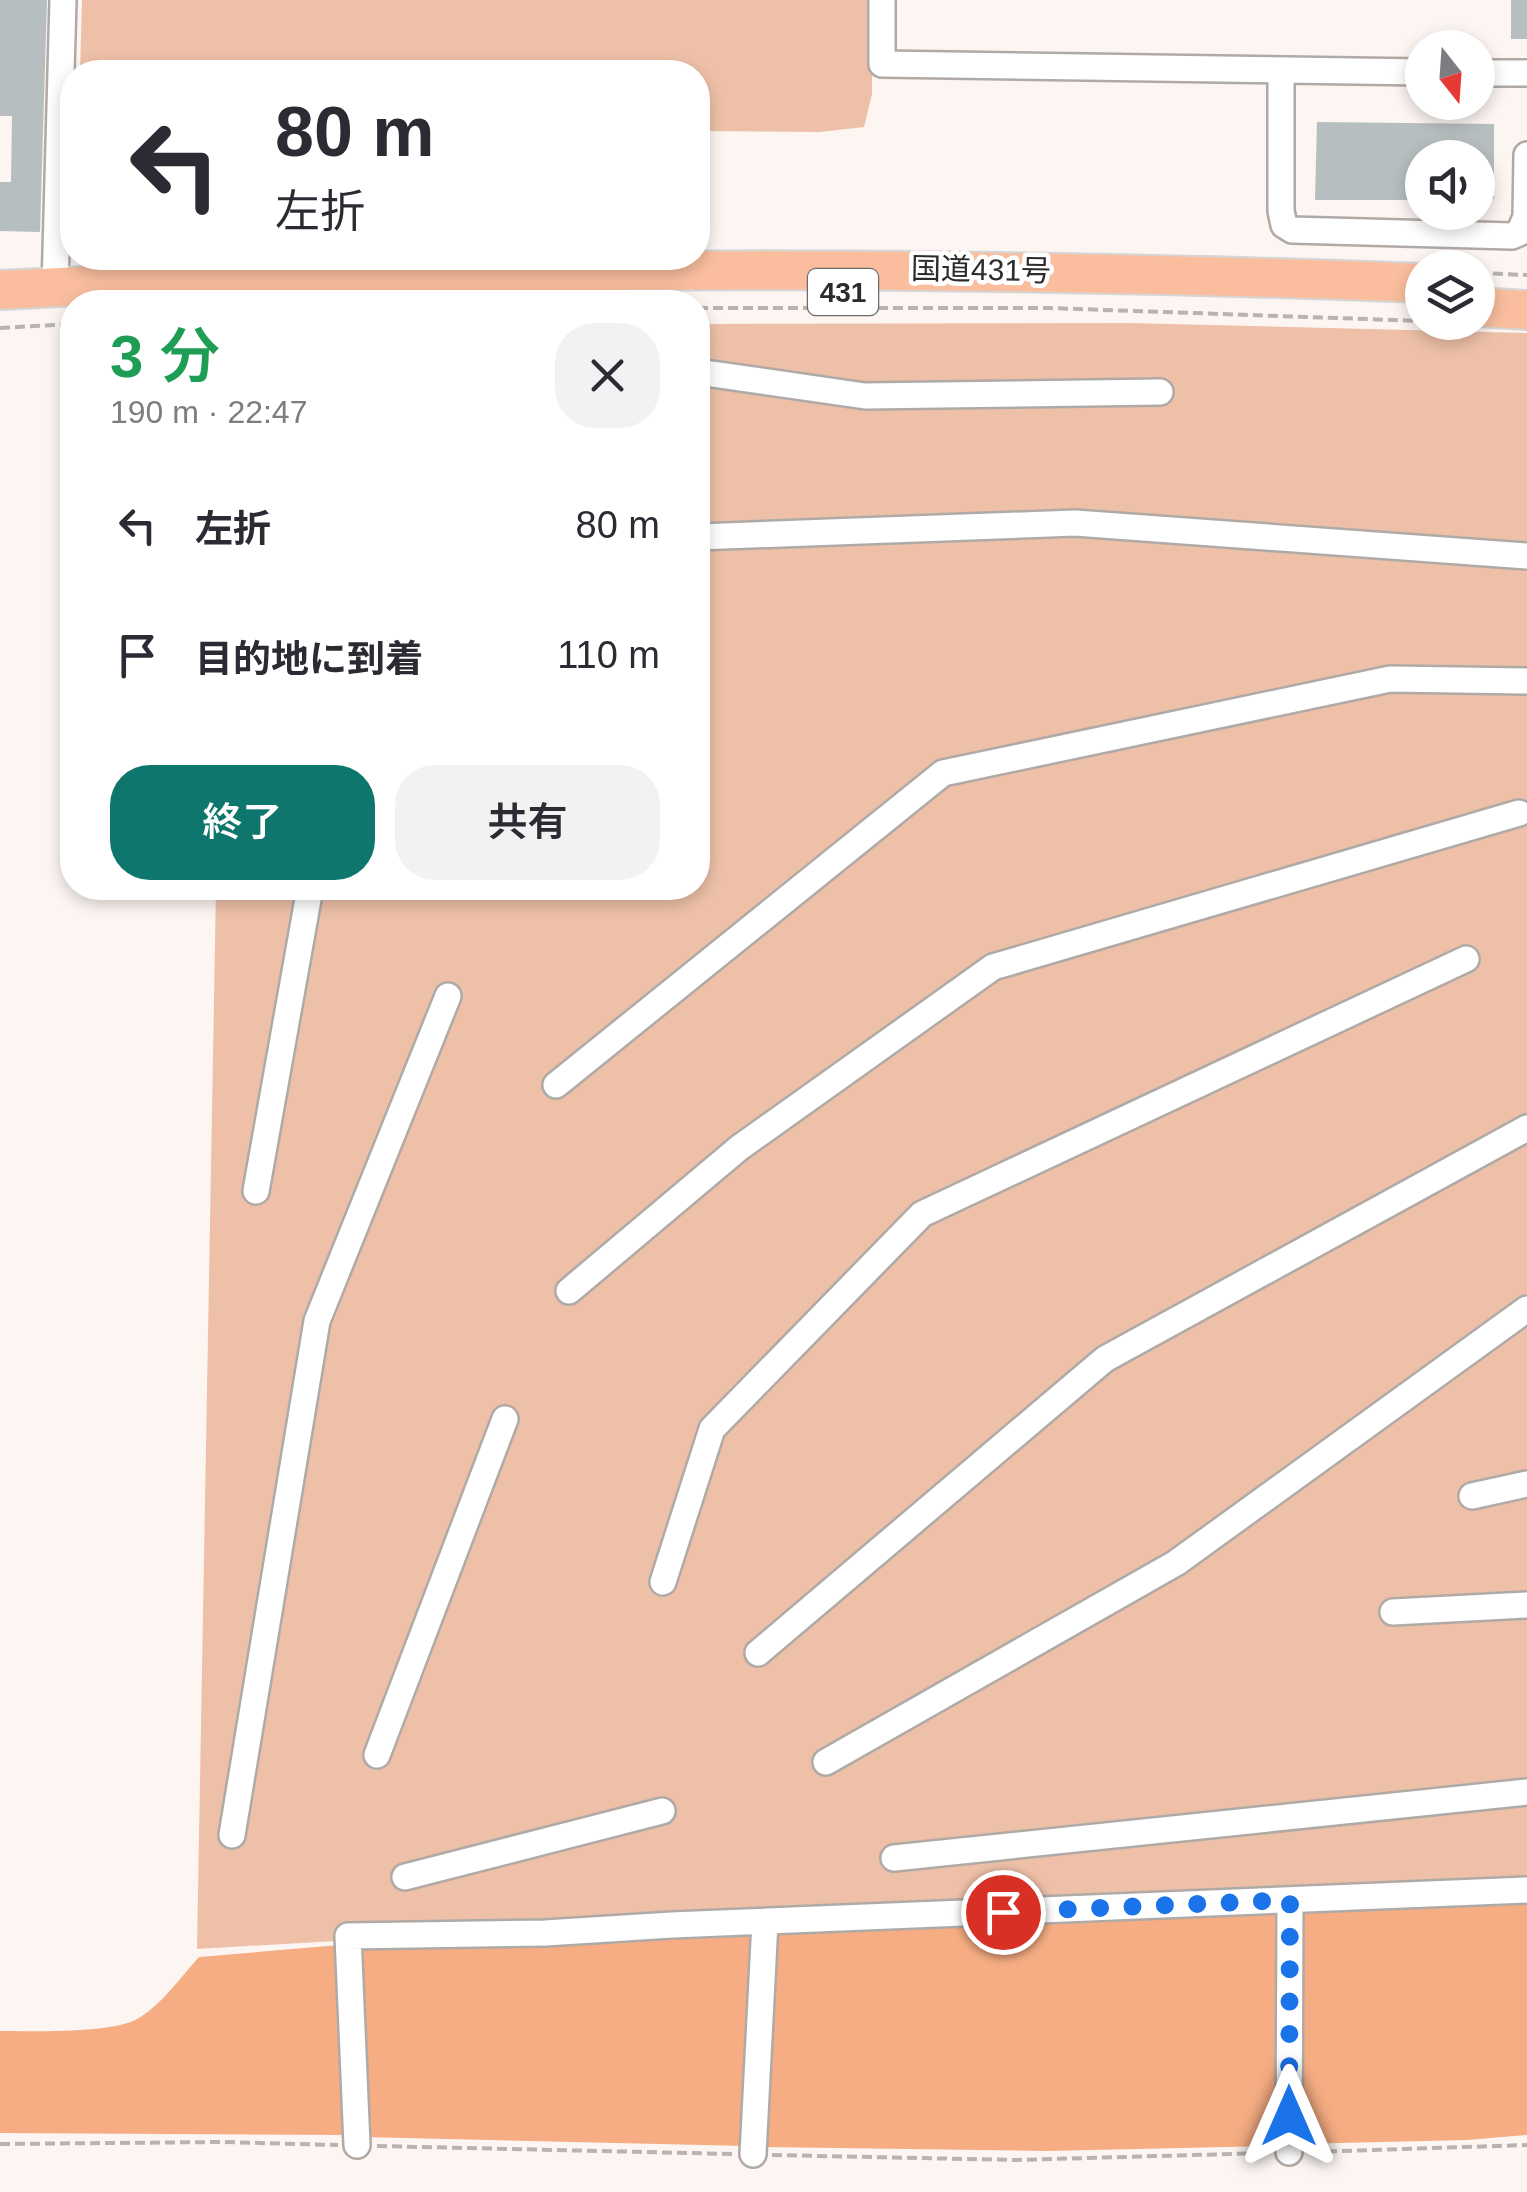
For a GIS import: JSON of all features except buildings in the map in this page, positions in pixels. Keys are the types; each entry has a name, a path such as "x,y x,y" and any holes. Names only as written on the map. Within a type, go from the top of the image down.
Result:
{"highway":[{"name":"国道431号","path":"710,269 1125,272 1405,282"},
{"name":"国道431号","path":"175,290 348,276 626,270"},
{"path":"1495,286 1527,288"},
{"name":"国道431号","path":"0,290 60,298"},
{"name":"国道431号","path":"710,292 1131,294 1405,304"},
{"name":"国道431号","path":"0,314 60,300"},
{"path":"1495,308 1527,310"}],"street":[{"path":"63,0 63,60"},
{"path":"882,0 882,64 1405,72"},
{"path":"1281,70 1281,212 1284,224 1292,230 1512,236 1520,233 1526,217 1527,155"},
{"path":"1495,73 1527,73"},
{"path":"710,374 865,396 1160,392"},
{"path":"710,536 1075,523 1527,556"},
{"path":"556,1085 943,773 1390,679 1527,680"},
{"path":"570,1291 739,1148 993,968 1519,813"},
{"path":"256,1191 308,900"},
{"path":"663,1582 712,1429 922,1214 1466,959"},
{"path":"232,1835 316,1321 448,996"},
{"path":"758,1653 1105,1359 1527,1128"},
{"path":"826,1762 1176,1563 1527,1309"},
{"path":"377,1755 505,1420"},
{"path":"1472,1496 1527,1484"},
{"path":"1393,1612 1527,1605"},
{"path":"894,1858 1527,1792"},
{"path":"406,1877 662,1811"},
{"path":"357,2145 348,1936 544,1934 1527,1890"},
{"path":"1289,2152 1290,1900"},
{"path":"754,2154 765,1922"}],"path":[{"path":"1495,274 1527,275"},
{"path":"710,308 1050,308 1405,320"},
{"path":"0,328 60,325"}],"shaded area":[{"path":"82,0 872,0 872,94 864,127 820,132 710,131 710,60 80,60"},
{"path":"1129,323 1405,330 1405,340 1495,340 1495,332 1527,333 1527,1882 992,1903 197,1949 216,900 710,900 710,324"},
{"path":"1527,1897 1527,2135 1295,2144 1302,1908"},
{"path":"1282,1908 1275,2146 1045,2151 759,2147 769,1932"},
{"path":"753,1930 745,2146 362,2137 357,1943"},
{"path":"340,1945 348,2135 0,2133 0,2031 72,2030 127,2023 156,2005 199,1957"}],"route":[{"path":"1003,1912 1290,1900 1289,2116"}]}
